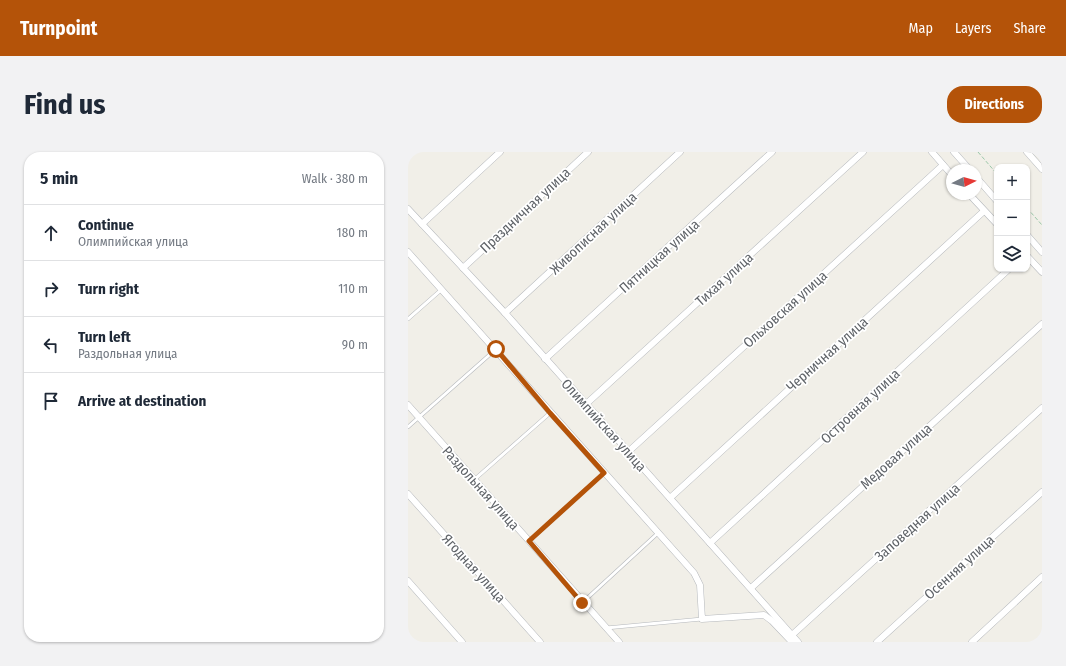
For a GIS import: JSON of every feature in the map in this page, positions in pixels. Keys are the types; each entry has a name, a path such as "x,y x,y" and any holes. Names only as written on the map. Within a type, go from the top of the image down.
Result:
{"street":[{"path":"422,224 500,152"},
{"name":"Праздничная улица","path":"463,268 588,152"},
{"name":"Живописная улица","path":"505,313 680,152"},
{"name":"Пятницкая улица","path":"545,359 772,152"},
{"name":"Тихая улица","path":"585,405 863,152"},
{"path":"932,152 946,168"},
{"path":"954,152 965,164"},
{"path":"1027,152 1042,169"},
{"name":"Ольховская улица","path":"628,452 943,165"},
{"path":"982,184 996,200"},
{"path":"974,200 994,221"},
{"name":"Олимпийская улица","path":"408,209 505,313 585,405 751,588 792,639"},
{"name":"Черничная улица","path":"670,498 984,211"},
{"path":"1028,236 1042,252"},
{"path":"408,252 443,289 550,413 698,578 702,619"},
{"path":"1030,259 1042,272"},
{"name":"Островная улица","path":"710,543 1006,272"},
{"name":"Медовая улица","path":"751,588 1042,324"},
{"name":"Раздольная улица","path":"408,405 582,603 619,642"},
{"name":"Заповедная улица","path":"792,639 1042,408"},
{"name":"Осенняя улица","path":"877,642 1042,492"},
{"name":"Ягодная улица","path":"408,494 540,642"},
{"path":"972,642 1042,577"},
{"path":"408,581 462,642"},
{"name":"Олимпийская улица","path":"702,619 764,615 772,620 792,639 798,642"}],"lane":[{"path":"408,319 443,289"},
{"path":"408,427 496,349"},
{"path":"474,480 550,413"},
{"path":"529,541 604,473"},
{"path":"582,603 658,533"},
{"path":"606,628 702,619"}],"path":[{"path":"978,152 994,171"},
{"path":"1030,211 1042,225"}],"route":[{"path":"496,349 550,413 604,473 529,541 582,603"}]}
